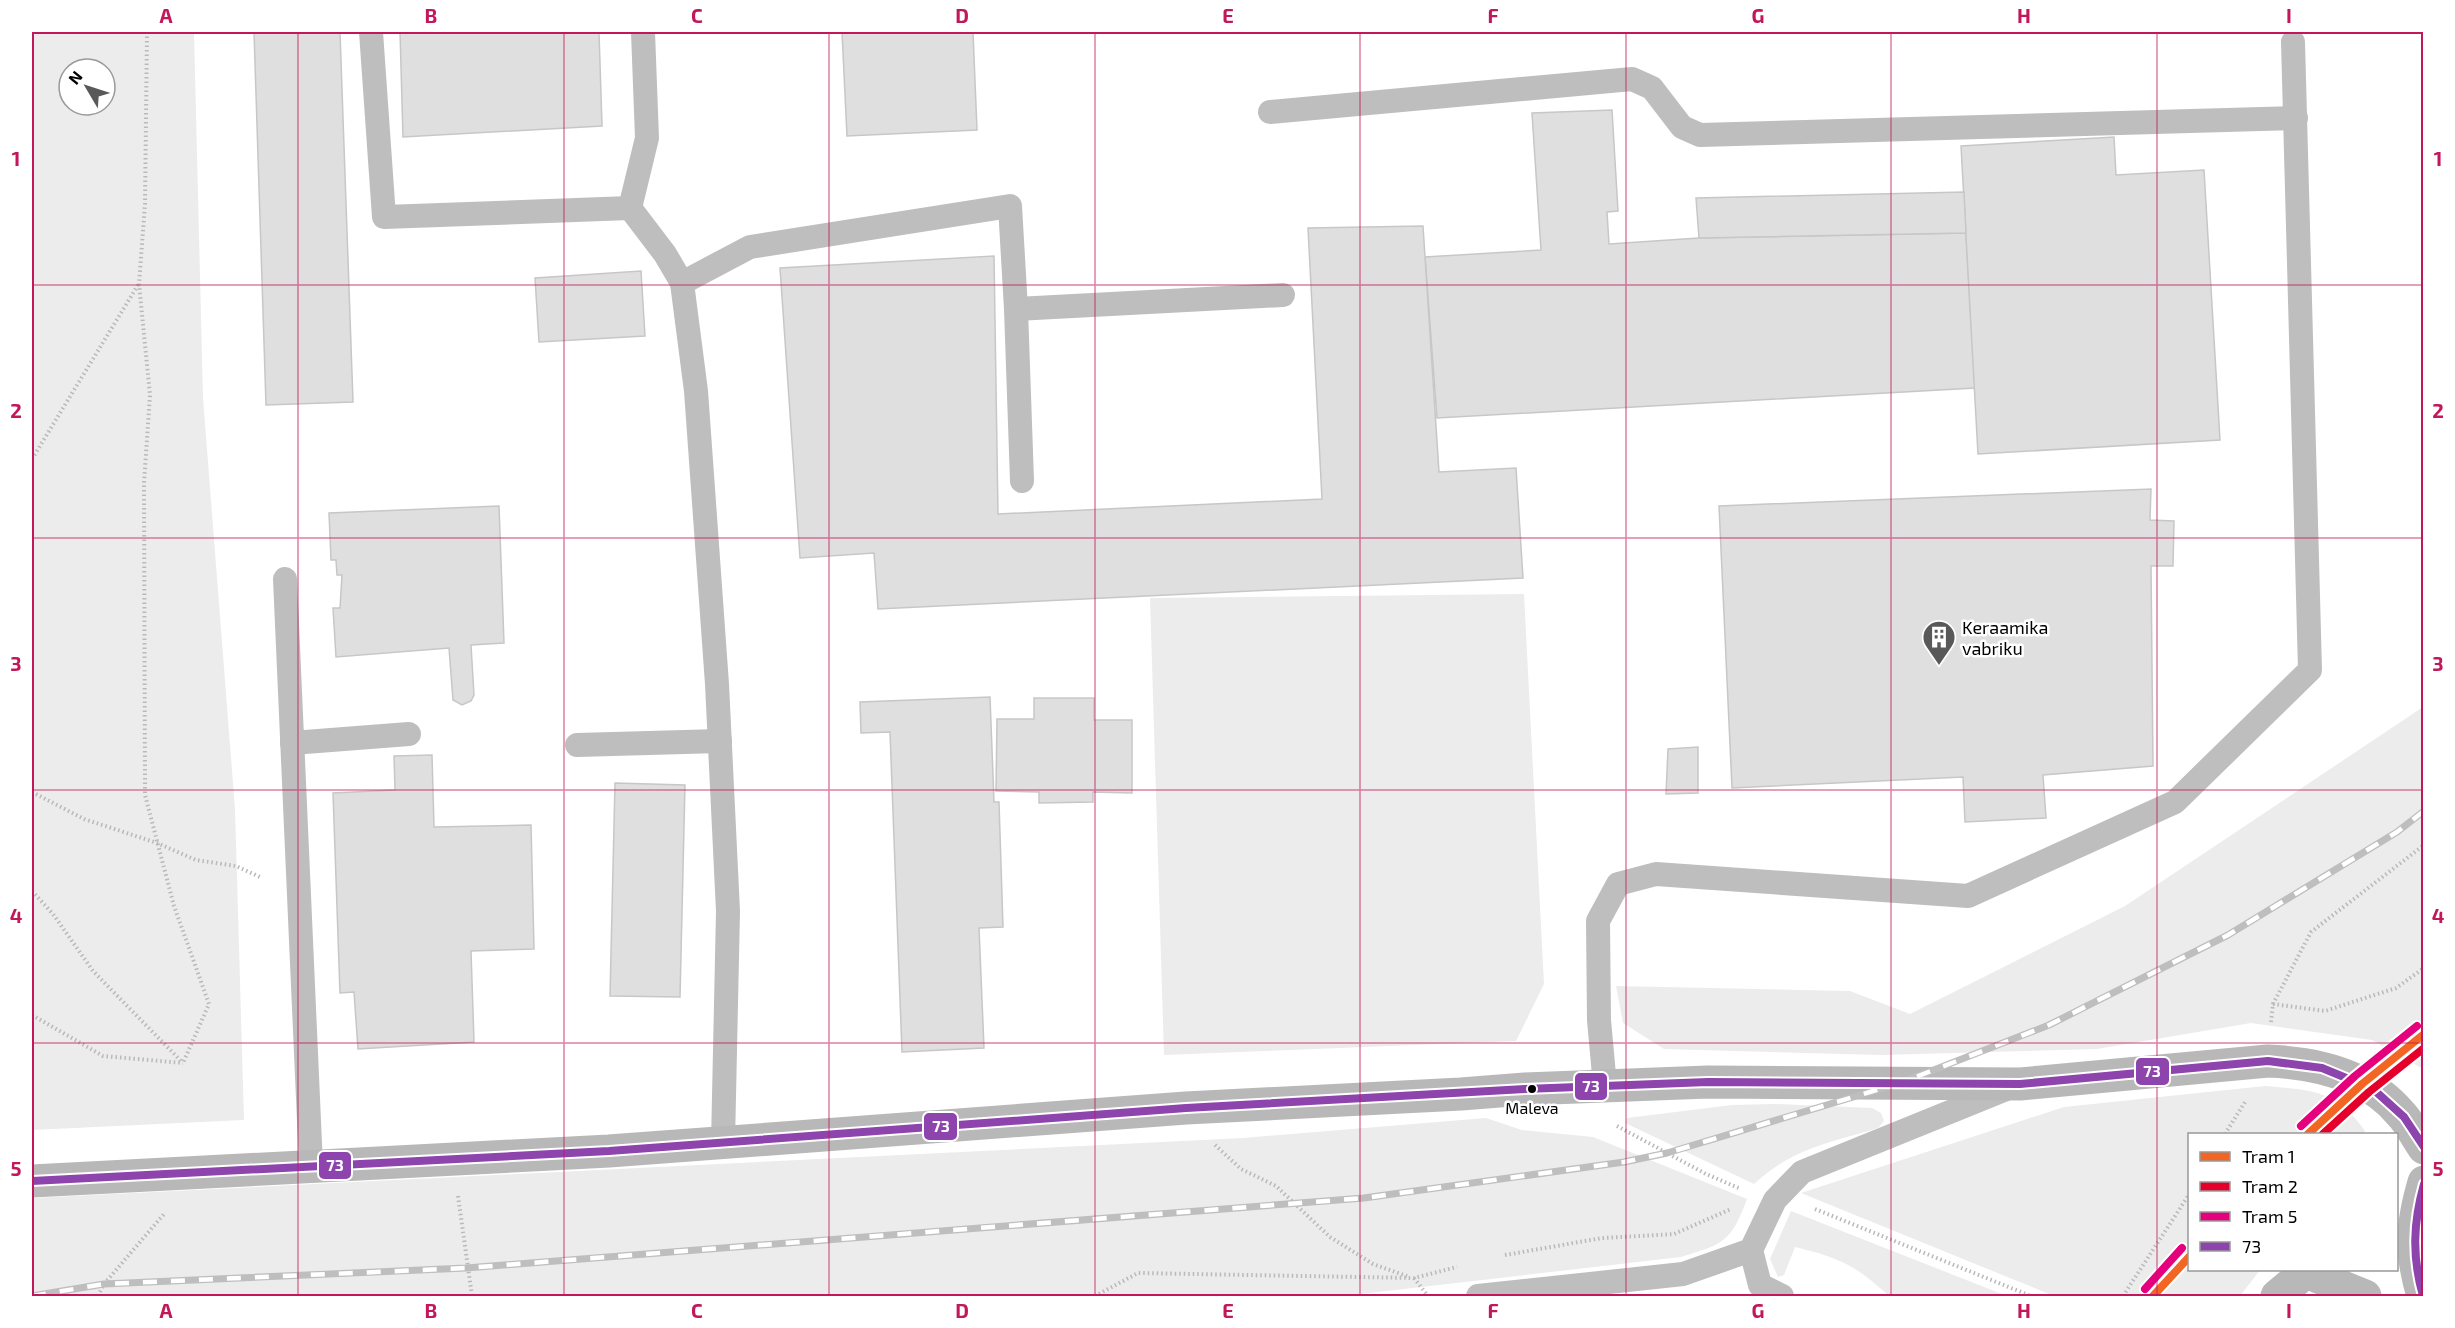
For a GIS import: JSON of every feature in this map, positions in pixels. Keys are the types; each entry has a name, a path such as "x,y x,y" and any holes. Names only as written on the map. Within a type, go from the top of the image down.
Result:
{"street":[{"path":"32,1181 723,1143 1186,1108 1708,1082 2020,1084 2268,1061 2302,1062 2330,1069 2362,1084 2387,1099 2402,1114 2424,1148"},
{"path":"2398,1185 2424,1164"},
{"path":"2423,1296 2413,1262 2415,1211 2424,1182"},
{"path":"2277,1296 2307,1284 2364,1296"}],"lane":[{"path":"371,32 384,217 630,208"},
{"path":"630,208 646,138 643,32"},
{"path":"1605,1086 1599,1020 1598,921 1618,884 1656,874 1968,896 2175,802 2310,670 2293,42"},
{"path":"1270,112 1632,79 1652,88 1682,128 1700,135 2296,118"},
{"path":"682,283 750,247 1010,206 1022,481"},
{"path":"630,208 665,254 682,283 696,391 720,741 728,910 723,1143"},
{"path":"1016,309 1283,295"},
{"path":"285,579 311,1166"},
{"path":"292,743 409,734"},
{"path":"577,745 720,741"},
{"path":"1782,1296 1760,1285 1751,1250 1775,1200 1802,1172 2020,1084"},
{"path":"1478,1296 1683,1274 1751,1250"}],"path":[{"path":"147,32 144,204 139,284 150,395 144,483 145,795 174,906 210,1004 183,1063"},
{"path":"32,459 139,284"},
{"path":"32,792 84,819 157,843 196,860 236,866 259,876 300,918"},
{"path":"2226,1133 2268,1061 2273,1004 2311,932 2424,845"},
{"path":"32,891 53,914 93,971 183,1063"},
{"path":"2273,1004 2325,1011 2396,988 2424,968"},
{"path":"32,1015 103,1056 183,1063"},
{"path":"1186,1108 1219,1150 1241,1169 1276,1186 1330,1237 1373,1264 1414,1278 1428,1296"},
{"path":"454,1159 472,1296"},
{"path":"98,1296 104,1284 200,1172"},
{"path":"2123,1296 2188,1196"},
{"path":"1502,1256 1602,1238 1674,1234 1740,1205"},
{"path":"1095,1296 1138,1273 1379,1275 1414,1278 1458,1267"}],"shaded area":[{"path":"32,32 194,32 203,398 235,809 244,1120 32,1130"},
{"path":"1524,594 1544,984 1516,1041 1164,1055 1150,598"},
{"path":"2423,707 2423,1069 2372,1040 2251,1023 2097,1049 1882,1055 1664,1049 1623,1023 1616,986 1850,991 1910,1014 2125,906"},
{"path":"2265,1086 2310,1091 2322,1095 2344,1107 2365,1131 2364,1133 2188,1133 2188,1271 2259,1271 2240,1296 2054,1296 1801,1193 2064,1107"},
{"path":"1775,1104 1872,1108 1881,1113 1884,1121 1878,1128 1797,1154 1754,1184 1625,1123 1627,1118 1732,1105"},
{"path":"1486,1118 1522,1130 1593,1137 1747,1199 1736,1224 1724,1239 1717,1244 1681,1257 1343,1296 32,1296 32,1198 1243,1138"},
{"path":"1791,1211 2007,1296 1889,1296 1846,1264 1795,1247 1784,1275 1778,1277 1770,1259"}],"building":[{"path":"254,32 340,32 353,402 266,405"},
{"path":"400,32 599,32 602,126 403,137"},
{"path":"842,32 973,32 977,130 847,136"},
{"path":"1612,110 1618,211 1607,212 1609,244 1699,238 1966,233 1975,388 1437,418 1425,257 1541,250 1532,113"},
{"path":"2114,137 2116,175 2204,170 2220,440 1978,454 1961,146"},
{"path":"1964,192 1966,233 1699,238 1696,198"},
{"path":"1423,226 1439,472 1516,468 1523,578 878,609 874,553 800,558 780,268 994,256 998,514 1322,499 1308,228"},
{"path":"641,271 645,336 539,342 535,278"},
{"name":"Keraamika vabriku","path":"2151,489 2150,520 2174,521 2173,566 2151,566 2153,766 2043,775 2046,818 1965,822 1963,777 1732,788 1719,506"},
{"path":"499,506 504,643 471,645 474,695 471,701 462,705 453,700 449,648 336,657 333,608 340,608 342,575 337,575 336,560 331,560 329,513"},
{"path":"990,697 994,802 999,802 1003,927 979,928 984,1048 902,1052 890,732 861,733 860,702"},
{"path":"1034,698 1094,698 1094,720 1132,720 1132,793 1093,792 1093,802 1039,803 1039,792 996,791 997,719 1034,719"},
{"path":"1698,747 1698,793 1666,794 1668,749"},
{"path":"432,755 434,827 531,825 534,949 471,951 474,1042 358,1049 354,992 340,993 333,793 395,790 394,756"},
{"path":"615,783 685,785 680,997 610,996"}],"railway":[{"path":"32,1296 104,1284 466,1268 1364,1198 1624,1162 1667,1153 1903,1082 2049,1025 2228,935 2397,832 2424,811"}],"tram line":[{"name":"5","path":"2301,1126 2355,1076 2417,1026"},
{"name":"1","path":"2309,1133 2362,1084 2424,1034"},
{"name":"2","path":"2324,1133 2369,1092 2424,1048"},
{"name":"5","path":"2145,1289 2182,1248"},
{"name":"1","path":"2153,1296 2188,1258"}],"transit line":[{"name":"73","path":"32,1181 609,1151 1186,1108 1525,1089 1708,1082 2020,1084 2268,1061 2322,1068 2373,1089 2404,1117 2424,1147"},
{"name":"73","path":"2423,1296 2419,1282 2415,1240 2424,1184"}],"place":[{"name":"Keraamika vabriku","path":"1939,666"},
{"name":"Maleva","path":"1532,1089"}]}
